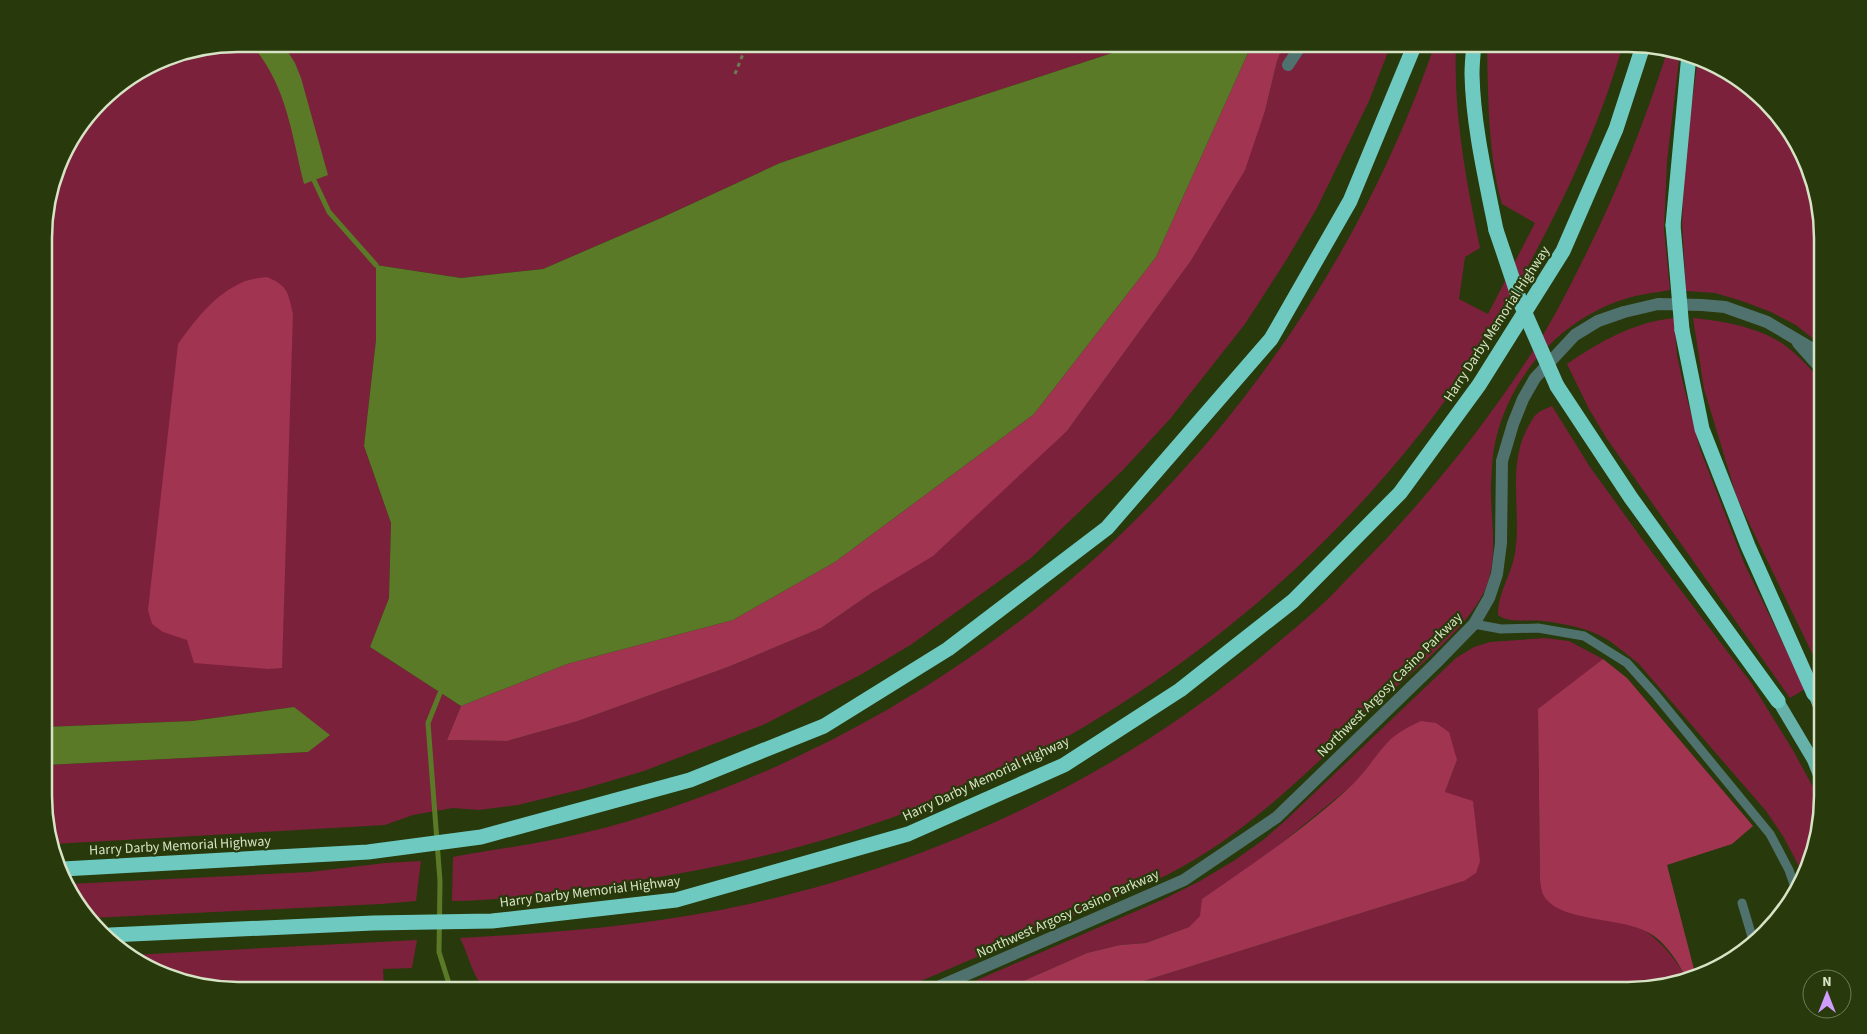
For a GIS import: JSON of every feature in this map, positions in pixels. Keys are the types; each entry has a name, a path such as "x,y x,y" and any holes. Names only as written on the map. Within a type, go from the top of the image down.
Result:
{"highway":[{"name":"Harry Darby Memorial Highway","path":"68,869 368,852 481,837 690,780 824,726 948,649 1107,528 1271,339 1350,202 1412,52"},
{"path":"1473,52 1472,74 1475,110 1496,230 1521,304 1556,386 1631,498 1778,701"},
{"name":"Harry Darby Memorial Highway","path":"116,935 492,921 676,900 908,834 1064,765 1180,690 1293,600 1400,493 1480,386 1563,251 1616,129 1642,53"},
{"path":"1688,62 1673,225 1682,330 1702,430 1748,546 1814,694"}],"main road":[{"path":"1778,701 1814,762"}],"street":[{"path":"1288,65 1297,52"},
{"name":"Northwest Argosy Casino Parkway","path":"949,982 1184,880 1269,822 1284,811 1474,624 1489,598 1497,574 1501,543 1502,461 1513,424 1523,399 1535,378 1575,335 1598,321 1624,312 1658,304 1702,305 1725,307 1767,322 1814,349"},
{"name":"Northwest Argosy Casino Parkway","path":"1794,337 1814,360"}],"lane":[{"path":"1474,624 1501,629 1538,628 1584,636 1627,663 1655,694 1770,834 1793,882"},
{"path":"1742,903 1751,935"}],"path":[{"path":"735,74 744,52"}],"shaded area":[{"path":"238,52 1113,52 780,163 661,218 543,269 461,278 376,265 376,340 364,446 391,523 389,598 370,647 461,706 447,740 507,741 578,721 728,667 821,628 873,592 1067,431 1190,262 1255,137 1265,111 1281,52 1388,52 1369,101 1317,208 1287,259 1245,324 1170,419 1122,471 1031,558 912,644 862,674 765,724 644,771 518,805 479,810 453,808 413,815 385,825 59,844 54,820 52,765 308,752 294,707 192,721 52,727 52,238 54,214 62,179 77,145 107,107 145,77 190,59"},
{"path":"257,52 288,52 295,63 301,78 328,175 304,184 286,110 273,76"},
{"path":"1248,52 1281,52 1265,111 1245,170 1190,262 1067,431 933,556 873,592 821,628 728,667 578,721 507,741 447,740 461,706 567,664 733,620 835,562 1034,414 1156,257"},
{"path":"1248,52 1156,257 1034,414 835,562 733,620 567,664 461,706 370,647 389,598 391,523 364,446 376,340 376,265 461,278 543,269 661,218 780,163 1112,53"},
{"path":"1432,52 1456,52 1457,95 1465,172 1480,248 1465,257 1459,299 1488,314 1535,223 1502,204 1491,145 1487,52 1620,52 1590,138 1563,198 1533,257 1496,325 1433,417 1378,484 1319,546 1256,604 1189,657 1118,706 1045,749 968,788 873,824 761,857 684,873 530,895 452,901 453,857 564,838 625,822 670,808 801,755 924,688 1037,607 1141,514 1234,411 1314,297 1382,174"},
{"path":"1666,56 1679,60 1667,161 1664,229 1670,290 1625,299 1602,308 1580,320 1542,352 1513,393 1503,415 1495,445 1491,485 1492,566 1484,592 1476,605 1442,645 1285,792 1229,837 1167,875 919,982 479,982 460,938 533,934 641,923 749,904 807,890 865,872 922,852 1034,804 1140,744 1190,711 1239,675 1321,605 1380,545 1448,468 1490,414 1537,345 1571,283 1608,207 1650,102"},
{"path":"1697,66 1722,77 1742,91 1776,125 1790,145 1805,179 1813,214 1814,340 1796,325 1771,312 1715,293 1686,291 1682,223 1685,155"},
{"path":"267,277 279,283 286,291 293,314 282,668 268,669 194,663 187,640 163,632 152,624 148,610 178,344 206,308 223,293 246,281"},
{"path":"1674,318 1677,355 1700,449 1744,563 1805,689 1790,698 1607,439 1589,409 1567,364 1618,334 1659,320"},
{"path":"1693,318 1740,326 1763,333 1783,344 1814,373 1814,657 1737,498 1704,389"},
{"path":"1552,406 1590,467 1752,684 1794,752 1814,789 1811,832 1800,868 1783,836 1766,811 1638,663 1618,647 1597,634 1571,626 1550,622 1520,621 1503,618 1498,615 1500,599 1515,553 1517,537 1516,472 1518,456 1522,440 1529,425 1535,415"},
{"path":"1545,638 1569,641 1603,659 1538,710 1540,881 1544,897 1644,930 1669,953 1683,973 1653,980 1629,982 1141,982 1464,881 1445,792 1457,760 1387,743 1356,782 1273,850 1189,927 1146,943 1120,945 1087,953 1021,982 972,982 1164,899 1200,881 1235,860 1263,840 1286,820 1456,658 1474,647 1490,642"},
{"path":"1603,659 1627,678 1753,826 1732,844 1667,865 1694,969 1684,973 1670,951 1651,934 1643,930 1565,911 1554,906 1546,899 1540,881 1538,709"},
{"path":"294,707 330,735 308,752 52,765 52,727 192,721"},
{"path":"1421,721 1436,723 1449,732 1457,760 1445,792 1473,801 1480,861 1476,873 1464,881 1141,982 1021,982 1087,953 1120,945 1146,943 1189,927 1200,916 1202,899 1318,815 1363,774 1390,740"},
{"path":"421,861 416,901 99,918 75,884 310,872 385,863"},
{"path":"417,940 412,968 383,969 384,982 238,982 214,980 179,972 141,954"}],"waterway":[{"path":"311,174 329,212 376,265"},
{"path":"440,693 428,723 440,881 439,952 448,982"}]}
